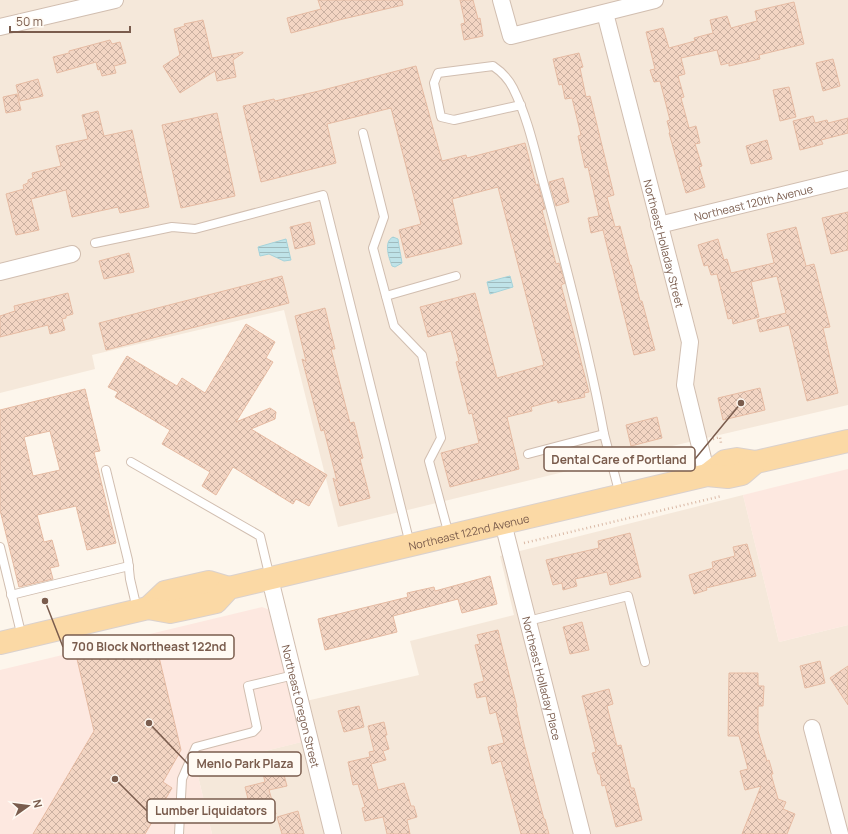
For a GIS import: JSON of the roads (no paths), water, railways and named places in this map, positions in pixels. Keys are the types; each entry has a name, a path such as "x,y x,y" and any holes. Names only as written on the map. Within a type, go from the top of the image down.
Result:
{"main road":[{"name":"Northeast 122nd Avenue","path":"143,609 165,592 209,582 229,588 270,579 707,475 725,461 737,459 756,462 848,441"},
{"path":"0,643 143,609"}],"street":[{"path":"0,27 115,0"},
{"path":"501,0 511,36 655,0"},
{"name":"Northeast Holladay Street","path":"604,13 690,342 685,385 707,475"},
{"name":"Northeast 120th Avenue","path":"659,225 848,179"},
{"path":"0,272 72,254"},
{"name":"Northeast Holladay Place","path":"503,523 582,834"},
{"name":"Northeast Oregon Street","path":"270,579 333,834"},
{"path":"812,728 840,834"}],"lane":[{"path":"521,105 454,120 441,117 434,83 438,73 493,66 504,73 513,87 521,105 561,245 595,385 604,434 621,495"},
{"path":"363,133 384,217 373,248 394,326 422,355 441,438 429,461 449,536"},
{"path":"95,243 172,227 195,229 323,195 411,545"},
{"path":"386,296 456,276"},
{"path":"528,454 604,434"},
{"path":"131,462 260,536 270,579"},
{"path":"106,470 129,566 143,609"},
{"path":"0,547 22,638"},
{"path":"12,594 129,566"},
{"path":"528,621 628,596 645,662"},
{"path":"179,834 182,778 196,747 253,732 258,728 248,686 294,676"}],"water":[{"path":"393,237 398,239 402,263 395,267 392,266 389,259 387,246 390,239"},
{"path":"286,239 291,260 284,261 269,254 260,256 258,247"},
{"path":"510,276 513,287 490,294 487,282"}],"place":[{"name":"Dental Care of Portland","path":"741,403"},
{"name":"700 Block Northeast 122nd","path":"45,601"},
{"name":"Menlo Park Plaza","path":"149,723"},
{"name":"Lumber Liquidators","path":"115,779"}]}
